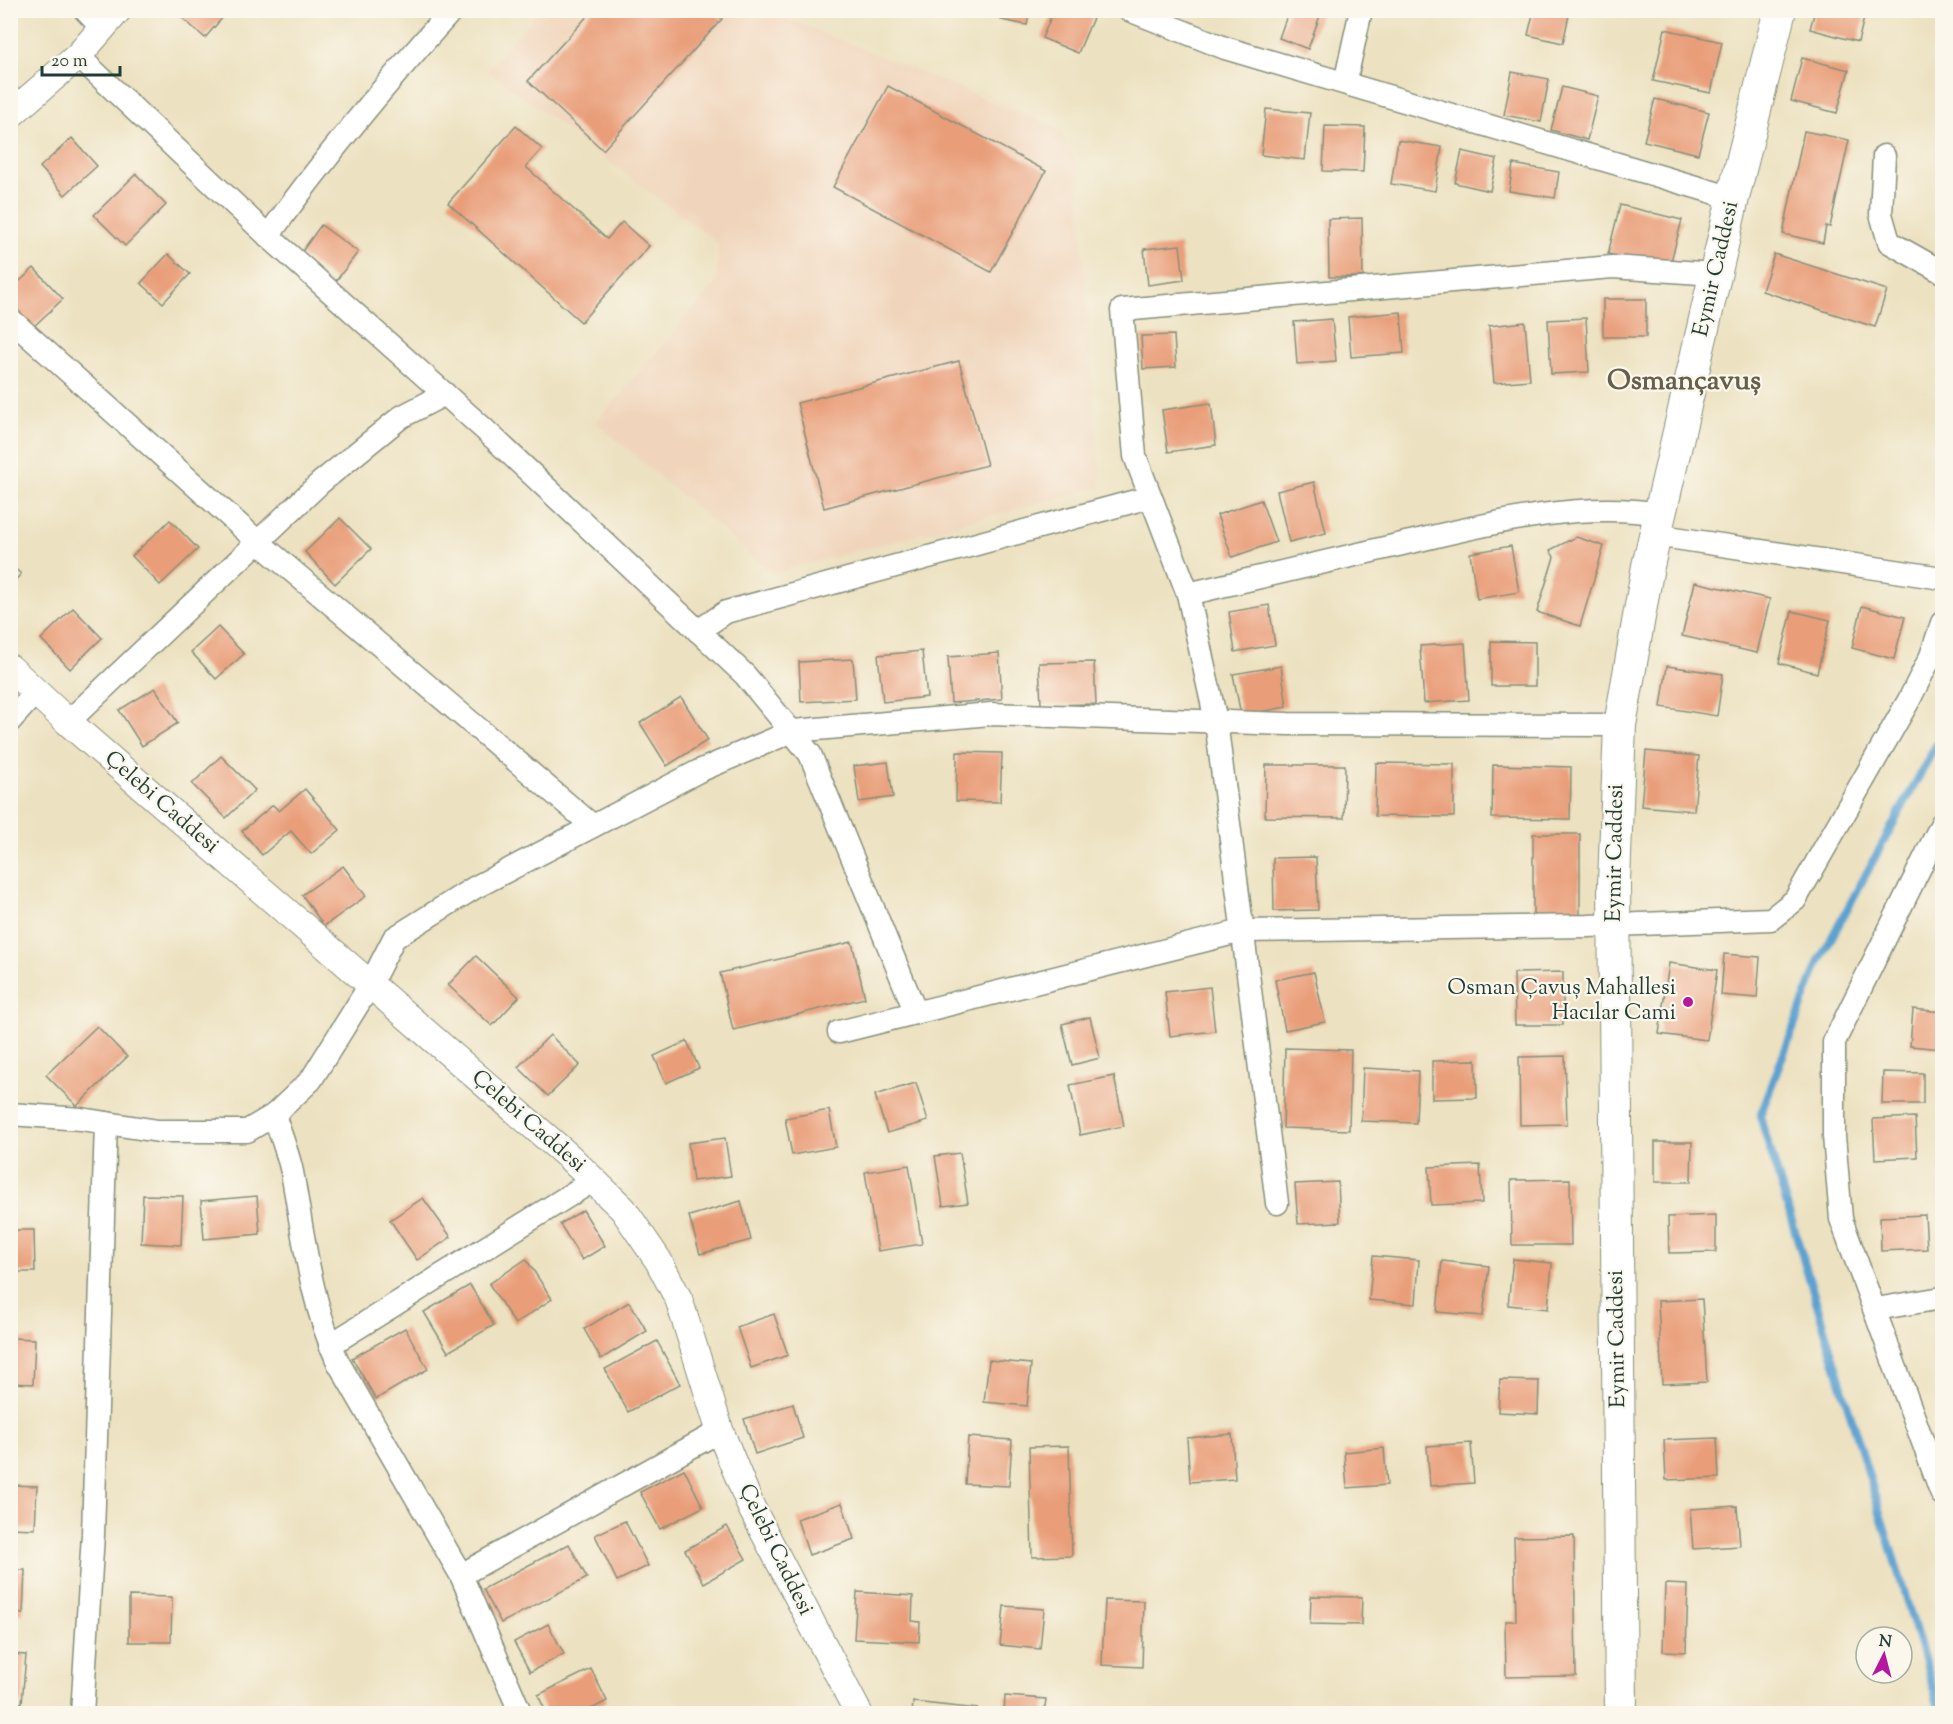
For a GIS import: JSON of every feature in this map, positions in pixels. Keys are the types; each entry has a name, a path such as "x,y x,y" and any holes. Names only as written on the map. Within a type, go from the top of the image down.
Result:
{"main road":[{"name":"Eymir Caddesi","path":"1621,1713 1614,924 1620,725 1657,525 1733,198 1780,10"}],"street":[{"path":"268,236 372,99 452,10"},
{"path":"1129,10 1225,48 1733,198"},
{"path":"1345,83 1361,10"},
{"path":"10,115 78,56 102,16"},
{"path":"78,56 268,236 445,394 745,675 793,730 810,754 916,1012"},
{"path":"1884,156 1881,214 1889,242 1942,272"},
{"path":"1277,1203 1216,720 1188,594 1135,456 1122,310 1612,267 1715,274"},
{"path":"10,319 257,541 593,826"},
{"path":"68,722 320,483 401,417 445,394"},
{"path":"699,631 726,612 1150,497"},
{"path":"1188,594 1509,519 1575,512 1635,510 1657,525 1942,578"},
{"path":"839,1032 1242,931 1771,919 1795,900 1909,700 1931,656 1942,623"},
{"name":"Çelebi Caddesi","path":"10,668 68,722 594,1180 623,1209 640,1232 674,1290 720,1431 751,1507 859,1713"},
{"path":"10,721 35,693"},
{"path":"10,1114 106,1123 158,1131 247,1131 274,1115 311,1080 370,985 394,938 474,888 699,771 793,730 991,714 1288,724 1620,725"},
{"path":"1942,823 1834,1042 1834,1136 1841,1219 1876,1309 1942,1494"},
{"path":"274,1115 291,1170 316,1306 330,1346 461,1575 522,1713"},
{"path":"82,1713 93,1534 106,1123"},
{"path":"330,1346 594,1180"},
{"path":"1876,1309 1942,1298"},
{"path":"461,1575 720,1431"}],"shaded area":[{"path":"539,11 777,11 789,19 1059,129 1077,166 1100,487 772,573 596,422 717,282 718,243 487,70"}],"building":[{"path":"183,10 229,10 205,38 179,15"},
{"path":"593,10 713,10 722,19 603,150 528,81"},
{"path":"1002,10 1030,10 1027,25 1001,20"},
{"path":"1054,10 1077,10 1093,18 1078,53 1042,38"},
{"path":"1289,10 1322,10 1308,49 1279,38"},
{"path":"1534,10 1570,10 1563,43 1528,35"},
{"path":"1815,10 1866,10 1858,42 1810,29"},
{"path":"1665,29 1722,42 1711,93 1653,81"},
{"path":"1802,58 1849,70 1837,113 1791,101"},
{"path":"1512,72 1549,79 1541,122 1504,115"},
{"path":"888,86 1046,171 991,272 833,187"},
{"path":"1562,87 1598,96 1587,140 1551,130"},
{"path":"1655,99 1709,112 1698,154 1644,141"},
{"path":"1266,109 1310,113 1305,160 1261,155"},
{"path":"516,126 542,149 526,167 607,239 622,222 649,246 581,322 448,203"},
{"path":"1325,126 1365,127 1363,172 1323,171"},
{"path":"1804,131 1849,140 1830,227 1826,226 1823,243 1783,234"},
{"path":"72,138 97,166 65,195 40,167"},
{"path":"1398,140 1442,147 1435,191 1391,184"},
{"path":"1462,151 1497,159 1490,191 1455,183"},
{"path":"1513,164 1559,172 1555,198 1509,191"},
{"path":"136,174 166,205 125,246 94,215"},
{"path":"1620,205 1682,220 1670,265 1641,258 1640,262 1608,254"},
{"path":"1362,218 1363,277 1329,277 1328,219"},
{"path":"321,225 358,252 336,281 300,254"},
{"path":"1180,245 1184,280 1148,285 1144,249"},
{"path":"168,254 190,274 163,303 141,283"},
{"path":"1774,254 1887,290 1875,327 1762,291"},
{"path":"34,268 63,299 32,328 10,305 10,290"},
{"path":"1603,299 1646,299 1646,337 1603,337"},
{"path":"1401,312 1404,353 1351,357 1348,317"},
{"path":"1586,318 1589,372 1551,374 1548,320"},
{"path":"1332,319 1336,361 1297,364 1294,322"},
{"path":"1525,322 1530,380 1494,383 1489,326"},
{"path":"1174,335 1176,367 1143,369 1141,336"},
{"path":"959,361 987,465 824,508 797,403"},
{"path":"1211,403 1216,445 1168,452 1162,410"},
{"path":"1314,482 1326,533 1289,542 1277,491"},
{"path":"1261,500 1276,542 1232,557 1217,515"},
{"path":"340,518 371,549 335,584 305,552"},
{"path":"170,520 198,549 160,585 132,556"},
{"path":"1576,537 1604,546 1580,626 1537,612 1554,557 1550,550"},
{"path":"1511,546 1519,592 1477,599 1470,553"},
{"path":"10,564 21,574 10,586"},
{"path":"1695,582 1770,599 1757,653 1682,636"},
{"path":"1269,605 1275,645 1235,652 1229,612"},
{"path":"1862,606 1905,617 1894,659 1852,648"},
{"path":"73,608 102,638 70,669 41,639"},
{"path":"1792,611 1830,620 1817,673 1779,663"},
{"path":"218,627 244,654 216,679 191,652"},
{"path":"1491,641 1535,642 1535,686 1491,686"},
{"path":"1465,643 1469,700 1424,703 1420,646"},
{"path":"922,651 927,697 883,702 878,655"},
{"path":"999,653 1002,699 951,703 948,657"},
{"path":"853,659 856,699 801,702 799,662"},
{"path":"1094,662 1096,704 1041,705 1039,663"},
{"path":"1281,666 1287,707 1241,715 1233,674"},
{"path":"1667,666 1723,674 1717,716 1661,707"},
{"path":"155,688 178,723 142,746 119,710"},
{"path":"681,697 708,740 667,766 640,723"},
{"path":"1646,751 1699,756 1694,811 1641,806"},
{"path":"957,752 1002,753 1000,802 956,801"},
{"path":"221,756 255,790 226,818 192,784"},
{"path":"888,762 893,797 859,802 854,766"},
{"path":"1376,763 1454,764 1454,817 1375,816"},
{"path":"1266,765 1345,765 1344,818 1265,817"},
{"path":"1493,765 1571,767 1570,819 1492,818"},
{"path":"305,789 340,830 311,854 291,831 262,855 242,831 273,805 279,811"},
{"path":"1533,834 1580,834 1580,921 1533,921"},
{"path":"1316,857 1318,910 1274,911 1273,858"},
{"path":"343,866 366,896 324,926 302,895"},
{"path":"852,942 865,998 733,1030 720,973"},
{"path":"1724,954 1760,957 1757,998 1721,995"},
{"path":"476,956 519,997 492,1026 448,985"},
{"name":"Osman Çavuş Mahallesi Hacılar Cami","path":"1669,963 1717,970 1707,1040 1659,1034"},
{"path":"1314,972 1325,1022 1285,1030 1275,980"},
{"path":"1563,972 1563,1025 1515,1025 1514,973"},
{"path":"1210,987 1215,1031 1170,1036 1165,992"},
{"path":"1913,1009 1942,1012 1942,1049 1910,1046"},
{"path":"1090,1017 1100,1058 1072,1065 1062,1024"},
{"path":"97,1026 127,1057 77,1106 46,1075"},
{"path":"550,1035 580,1065 548,1096 518,1067"},
{"path":"687,1041 699,1068 666,1083 654,1056"},
{"path":"1285,1048 1351,1050 1349,1130 1283,1128"},
{"path":"1565,1056 1567,1124 1520,1125 1519,1057"},
{"path":"1476,1060 1477,1098 1432,1099 1432,1061"},
{"path":"1363,1068 1418,1071 1416,1123 1361,1121"},
{"path":"1883,1072 1923,1073 1923,1104 1882,1104"},
{"path":"1114,1076 1124,1126 1080,1135 1070,1085"},
{"path":"916,1083 928,1121 887,1133 875,1095"},
{"path":"829,1110 836,1147 792,1155 785,1118"},
{"path":"1915,1117 1917,1157 1875,1159 1873,1119"},
{"path":"725,1138 731,1176 693,1181 688,1143"},
{"path":"1655,1142 1692,1142 1691,1182 1655,1182"},
{"path":"960,1153 968,1203 943,1206 935,1156"},
{"path":"909,1165 922,1244 878,1251 865,1172"},
{"path":"1480,1165 1482,1203 1431,1205 1429,1167"},
{"path":"1570,1179 1571,1245 1512,1245 1511,1180"},
{"path":"1338,1182 1340,1222 1298,1224 1295,1184"},
{"path":"143,1195 183,1196 181,1245 141,1243"},
{"path":"257,1196 260,1234 204,1239 201,1201"},
{"path":"423,1198 451,1237 417,1260 390,1220"},
{"path":"741,1201 751,1240 700,1254 689,1216"},
{"path":"583,1210 605,1246 582,1260 560,1224"},
{"path":"1716,1215 1716,1252 1669,1253 1668,1217"},
{"path":"1925,1215 1927,1249 1881,1251 1880,1217"},
{"path":"10,1230 34,1230 35,1272 10,1272"},
{"path":"1373,1256 1419,1260 1416,1304 1369,1300"},
{"path":"526,1259 552,1299 515,1324 489,1284"},
{"path":"1513,1259 1552,1263 1548,1309 1508,1305"},
{"path":"1442,1261 1489,1266 1483,1316 1437,1312"},
{"path":"470,1285 494,1325 448,1352 424,1312"},
{"path":"1702,1299 1707,1382 1662,1384 1658,1301"},
{"path":"629,1302 647,1331 601,1359 584,1329"},
{"path":"774,1314 788,1355 751,1368 737,1327"},
{"path":"405,1328 428,1369 376,1399 352,1358"},
{"path":"10,1338 35,1339 33,1384 10,1383"},
{"path":"657,1341 680,1384 628,1412 605,1369"},
{"path":"989,1360 1031,1364 1027,1406 984,1402"},
{"path":"1500,1380 1539,1381 1538,1414 1498,1412"},
{"path":"793,1404 803,1438 755,1454 744,1419"},
{"path":"1232,1434 1235,1479 1190,1482 1187,1438"},
{"path":"968,1437 1012,1440 1009,1486 965,1484"},
{"path":"1717,1438 1719,1478 1666,1480 1664,1440"},
{"path":"1471,1443 1474,1483 1430,1486 1427,1446"},
{"path":"1069,1446 1072,1556 1032,1557 1029,1447"},
{"path":"1384,1448 1387,1485 1347,1488 1344,1452"},
{"path":"684,1469 703,1507 660,1529 640,1492"},
{"path":"10,1485 37,1486 35,1529 10,1528"},
{"path":"842,1503 854,1539 809,1555 797,1519"},
{"path":"1737,1506 1740,1546 1693,1549 1690,1509"},
{"path":"625,1521 648,1566 617,1581 595,1535"},
{"path":"727,1526 746,1559 704,1583 685,1550"},
{"path":"1574,1536 1576,1676 1506,1677 1505,1621 1516,1621 1514,1537"},
{"path":"569,1544 587,1578 501,1623 483,1589"},
{"path":"10,1570 25,1570 23,1614 10,1613"},
{"path":"1665,1584 1688,1585 1686,1652 1663,1651"},
{"path":"857,1592 913,1596 912,1621 920,1622 919,1642 854,1639"},
{"path":"129,1596 172,1597 171,1642 129,1642"},
{"path":"1311,1596 1362,1597 1361,1625 1310,1624"},
{"path":"1105,1600 1144,1601 1142,1667 1102,1665"},
{"path":"1004,1606 1044,1609 1040,1649 1000,1645"},
{"path":"548,1624 564,1654 530,1672 514,1642"},
{"path":"10,1654 26,1655 22,1703 10,1702"},
{"path":"591,1669 607,1701 582,1714 547,1714 538,1695"},
{"path":"1005,1696 1046,1699 1044,1714 1004,1714"},
{"path":"913,1702 978,1709 978,1714 912,1714"}],"waterway":[{"path":"1941,1714 1760,1116 1819,961 1942,734"}],"place":[{"name":"Osman Çavuş Mahallesi Hacılar Cami","path":"1688,1002"}],"district":[{"name":"Osmançavuş","path":"1684,382"}]}
